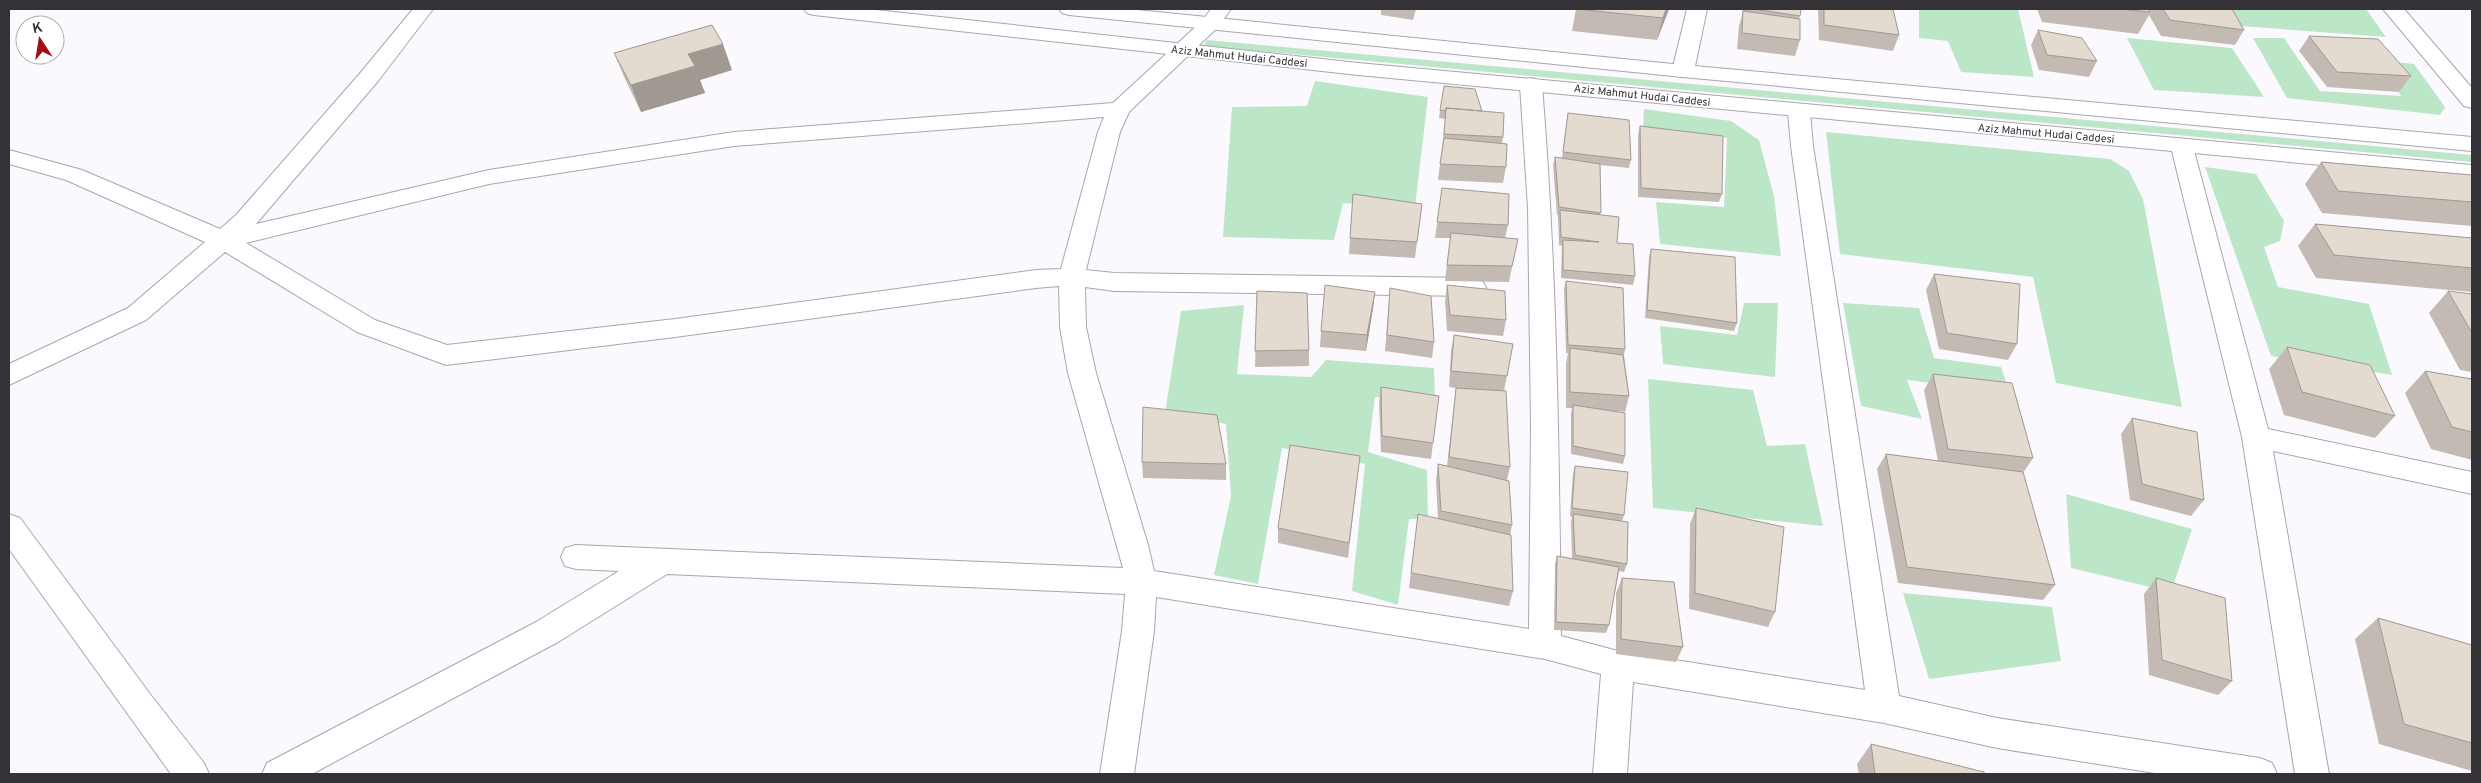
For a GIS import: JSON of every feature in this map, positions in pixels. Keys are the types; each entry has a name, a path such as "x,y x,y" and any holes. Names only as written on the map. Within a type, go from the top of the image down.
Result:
{"street":[{"path":"9,375 137,314 223,240 244,221 370,76 423,9"},
{"name":"Aziz Mahmut Hudai Caddesi","path":"814,9 1181,51 1799,112 2472,172"},
{"path":"1069,9 1216,16 1683,71 2472,144"},
{"path":"1683,71 1697,9"},
{"path":"2393,9 2472,101"},
{"path":"1118,774 1138,631 1141,582 1133,545 1082,374 1073,327 1072,278 1109,132 1119,109 1216,16"},
{"path":"1531,85 1540,208 1545,427 1545,645"},
{"path":"223,240 489,177 734,139 1119,109"},
{"path":"1799,112 1803,156 1884,708"},
{"path":"2182,147 2256,437 2312,774"},
{"path":"9,157 74,175 223,240 366,326 446,355 685,327 1036,279 1072,278 1114,282 1473,287"},
{"path":"2256,437 2472,483"},
{"path":"9,526 138,704 192,774"},
{"path":"576,557 1141,582 1545,645 1618,665 1884,708 1997,733 2260,774"},
{"path":"279,774 547,632 660,562"},
{"path":"1610,774 1618,665"}],"green space":[{"path":"1919,9 2018,9 2034,77 1961,72 1948,41 1919,38"},
{"path":"2228,9 2366,9 2386,37 2241,26"},
{"path":"2127,38 2232,48 2264,97 2154,90"},
{"path":"2253,38 2284,38 2320,91 2401,96 2377,60 2414,64 2445,107 2440,115 2287,98"},
{"path":"1207,40 2472,155 2472,162 1203,46"},
{"path":"1315,81 1428,97 1415,207 1343,203 1334,240 1223,237 1232,107 1307,106"},
{"path":"1644,109 1731,121 1759,140 1774,196 1781,256 1660,244 1656,202 1724,207 1727,138 1643,127"},
{"path":"1826,132 2110,159 2129,171 2143,199 2182,407 2056,383 2033,277 1840,254"},
{"path":"2205,167 2256,174 2284,221 2280,241 2264,247 2278,287 2369,304 2392,375 2271,356"},
{"path":"1744,303 1778,303 1775,377 1663,364 1660,326 1737,335"},
{"path":"1843,303 1919,308 1934,358 2001,367 2010,393 1907,380 1922,419 1861,406"},
{"path":"1244,305 1237,374 1311,377 1326,360 1434,368 1435,400 1375,397 1368,452 1427,470 1428,519 1409,519 1398,605 1352,591 1365,464 1282,448 1258,584 1214,575 1231,496 1226,424 1165,413 1181,311"},
{"path":"1648,379 1753,390 1767,446 1805,444 1823,526 1653,508"},
{"path":"2066,494 2192,529 2171,592 2071,568"},
{"path":"1903,593 2052,607 2061,661 1929,679"}],"building":[{"path":"1576,9 1666,9 1663,18"},
{"path":"1754,9 1801,9 1800,16"},
{"path":"1824,9 1893,9 1899,35 1824,25"},
{"path":"2119,9 2148,9 2150,12"},
{"path":"2163,9 2232,9 2244,30 2170,20"},
{"path":"1743,11 1800,19 1800,40 1742,33"},
{"path":"712,25 723,44 688,54 695,66 631,85 614,53"},
{"path":"2038,30 2082,38 2097,61 2047,55"},
{"path":"2309,36 2378,39 2411,76 2337,72"},
{"path":"1444,86 1475,89 1482,111 1446,108 1446,111 1440,110"},
{"path":"1446,108 1504,113 1503,137 1444,134"},
{"path":"1568,113 1629,120 1631,160 1563,152"},
{"path":"1640,126 1723,136 1722,194 1641,188"},
{"path":"1444,138 1507,144 1506,167 1440,164"},
{"path":"1555,157 1600,164 1601,213 1559,207"},
{"path":"2321,162 2472,175 2472,202 2338,191"},
{"path":"1442,188 1509,194 1508,225 1437,222"},
{"path":"1353,194 1422,204 1417,242 1350,238"},
{"path":"1560,210 1619,217 1617,243 1633,244 1635,276 1563,270 1563,240 1599,242 1561,237"},
{"path":"2315,224 2472,238 2472,268 2334,255"},
{"path":"1451,233 1518,239 1512,266 1447,265"},
{"path":"1651,249 1735,257 1737,323 1647,310"},
{"path":"1934,274 2020,284 2017,344 1947,333"},
{"path":"1566,281 1623,288 1625,349 1568,345"},
{"path":"1325,285 1375,292 1367,335 1321,331"},
{"path":"1447,285 1505,291 1506,320 1450,315"},
{"path":"1390,288 1431,296 1434,342 1387,335"},
{"path":"1257,291 1307,293 1309,350 1255,351"},
{"path":"2448,291 2472,294 2472,333"},
{"path":"1454,335 1513,344 1507,376 1451,371"},
{"path":"2287,347 2370,365 2395,416 2302,392"},
{"path":"1570,348 1623,355 1629,396 1570,392"},
{"path":"2425,371 2472,379 2472,432 2452,427"},
{"path":"1933,374 2012,383 2033,458 1948,449"},
{"path":"1381,387 1439,396 1433,443 1382,436"},
{"path":"1456,388 1506,391 1510,467 1449,457"},
{"path":"1573,405 1625,413 1625,456 1573,446"},
{"path":"1143,407 1217,415 1226,464 1142,462"},
{"path":"2132,418 2197,432 2204,500 2142,484"},
{"path":"1290,445 1360,456 1349,543 1278,528"},
{"path":"1886,454 2023,472 2055,585 1907,567"},
{"path":"1438,464 1509,481 1512,525 1441,511"},
{"path":"1575,466 1628,472 1624,515 1572,508"},
{"path":"1696,508 1784,527 1775,612 1695,593"},
{"path":"1418,514 1511,535 1513,591 1411,573"},
{"path":"1573,514 1628,522 1627,564 1575,555"},
{"path":"1557,556 1619,567 1609,625 1556,622"},
{"path":"1622,578 1674,582 1683,647 1621,639"},
{"path":"2156,578 2225,598 2232,681 2162,660"},
{"path":"2378,618 2472,645 2472,743 2404,724"},
{"path":"1871,744 1984,772 1985,774 1875,774"}]}
